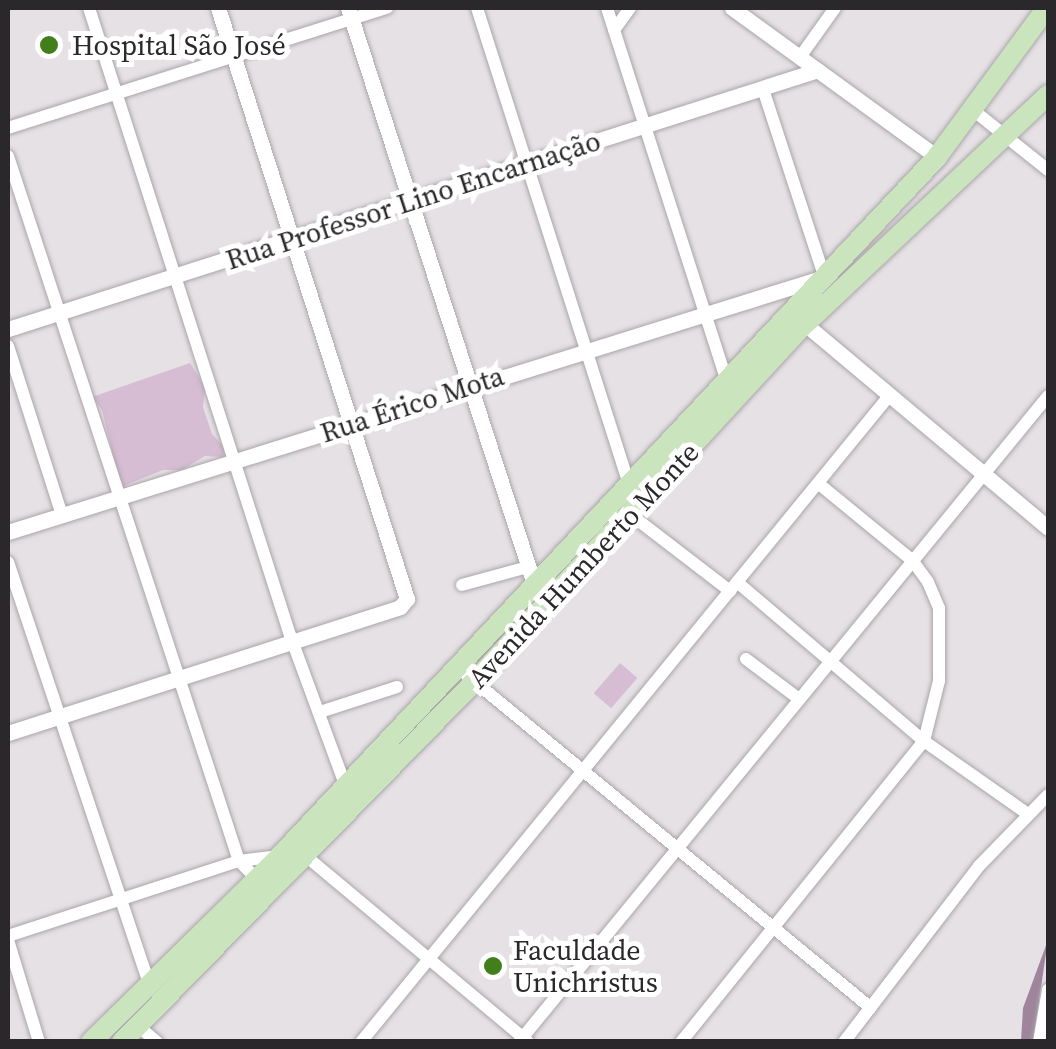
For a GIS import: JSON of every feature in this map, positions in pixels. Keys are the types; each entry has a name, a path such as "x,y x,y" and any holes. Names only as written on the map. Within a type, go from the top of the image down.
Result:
{"main road":[{"name":"Avenida Humberto Monte","path":"122,1042 293,853 346,786 457,667 531,576 630,484 936,156 972,110 1037,11"},
{"name":"Avenida Humberto Monte","path":"91,1042 257,879 293,853 475,682 805,324 1010,138 1048,95"}],"street":[{"path":"90,8 292,642 346,786"},
{"path":"8,733 400,607 406,599 218,8"},
{"path":"8,128 233,56 350,13 387,8"},
{"path":"477,8 630,484"},
{"path":"607,8 726,378"},
{"path":"614,30 630,8"},
{"path":"732,8 936,156"},
{"path":"800,57 835,8"},
{"path":"350,13 531,576 462,585"},
{"name":"Rua Professor Lino Encarnação","path":"8,329 818,70"},
{"path":"763,90 820,276"},
{"path":"972,110 1048,170"},
{"path":"8,156 239,861 257,879"},
{"name":"Rua Érico Mota","path":"8,532 820,276"},
{"path":"805,324 1048,528"},
{"path":"8,346 62,514"},
{"path":"361,1042 890,396"},
{"path":"39,1042 8,938 239,861 293,853 429,958 523,1040 1048,396"},
{"path":"681,1042 777,928 924,741 939,681 941,629 934,594 913,561 818,484"},
{"path":"631,514 831,660 924,741 1028,814"},
{"path":"8,562 149,984"},
{"path":"746,659 799,699"},
{"path":"457,667 871,1008"},
{"path":"320,712 397,687"},
{"path":"844,1042 978,866 1048,794"},
{"path":"1039,1042 1048,990"},
{"path":"138,1026 157,1042"}],"shaded area":[{"path":"190,363 205,387 203,407 212,434 225,448 223,457 205,456 182,470 163,470 121,487 102,410 92,397"},
{"path":"620,663 637,678 611,708 594,693"},
{"path":"1048,940 1033,1041 1021,1042 1023,1008"}],"place":[{"name":"Hospital São José","path":"49,45"},
{"name":"Faculdade Unichristus","path":"493,966"}]}
